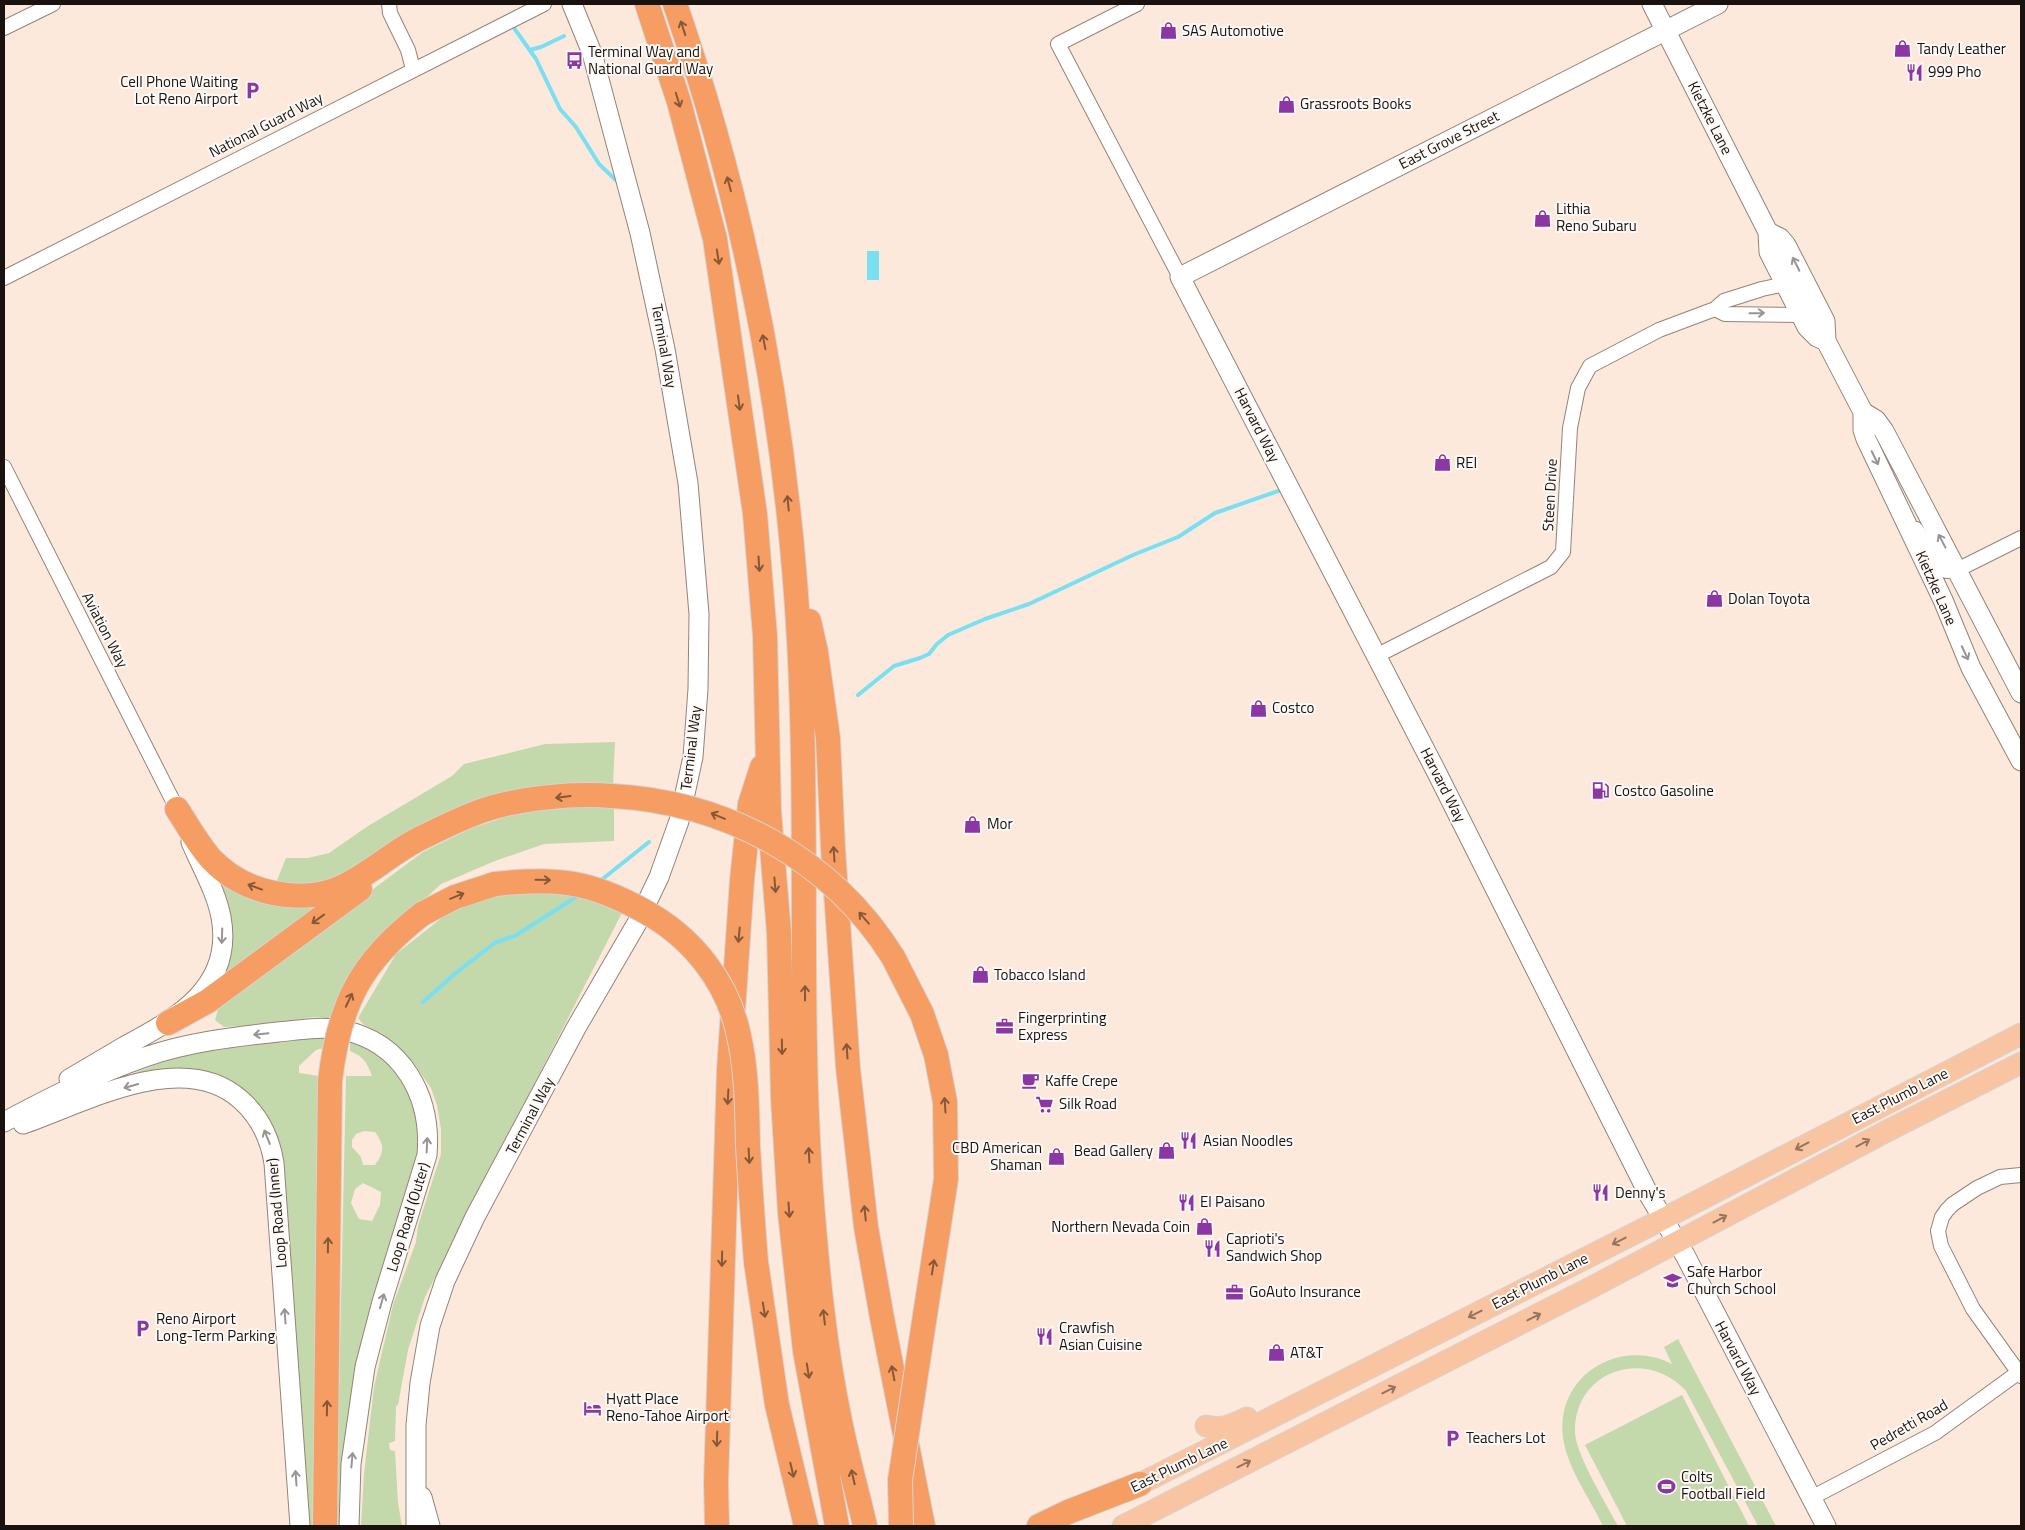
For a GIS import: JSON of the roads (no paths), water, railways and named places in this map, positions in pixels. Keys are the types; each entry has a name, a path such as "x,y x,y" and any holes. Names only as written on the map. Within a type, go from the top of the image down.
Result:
{"highway":[{"path":"647,4 679,102 715,239 755,514 765,636 769,811 779,933 782,1070 790,1213 805,1351 837,1526"},
{"path":"675,4 707,102 730,187 751,277 781,447 793,552 801,695 805,1046 811,1192 832,1371 840,1419 865,1525"},
{"path":"793,552 816,652 828,738 833,848 848,1068 866,1227 923,1526"},
{"path":"717,1526 716,1483 723,1214 729,1068 742,880 750,804 767,749"},
{"path":"177,809 203,848 222,869 246,884 287,895 316,895 343,886 401,848 479,812 513,803 586,794 661,800 708,812 760,834 793,854 825,878 871,926 893,957 922,1014 936,1055 945,1102 946,1179 900,1480 901,1526"},
{"path":"168,1023 214,996 442,828"},
{"path":"326,1526 330,1081 340,1024 349,999 380,950 422,914 455,896 495,884 532,880 552,880 578,884 608,893 667,925 705,961 724,992 739,1035 746,1086 756,1262 777,1405 806,1526"},
{"path":"1039,1526 1068,1512 1140,1484"},
{"path":"916,1489 926,1516 932,1526"}],"main road":[{"path":"1970,1060 2021,1017"},
{"name":"East Plumb Lane","path":"1057,1526 1663,1219 2021,1034"},
{"name":"East Plumb Lane","path":"1123,1526 2021,1063"},
{"path":"1885,1132 1990,1087 2021,1077"},
{"path":"1206,1426 1216,1429 1229,1427 1283,1400 1320,1393"},
{"path":"1106,1526 1216,1470 1217,1458 1214,1448"}],"street":[{"path":"4,28 53,4"},
{"path":"389,4 390,13 408,50 413,69"},
{"name":"National Guard Way","path":"4,278 544,4"},
{"name":"Terminal Way","path":"416,1526 416,1425 420,1383 430,1326 445,1282 475,1217 576,1028 637,923 659,877 679,820 693,757 698,689 699,614 688,483 662,330 638,225 592,53 572,4"},
{"name":"Harvard Way","path":"1137,4 1058,44 1445,789 1649,1195 1677,1242 1826,1526"},
{"name":"Kietzke Lane","path":"1652,4 1768,232 1768,252 1785,284 1810,311"},
{"name":"East Grove Street","path":"1180,277 1718,4"},
{"name":"Kietzke Lane","path":"1768,232 1780,238 1786,245 1810,311 1807,327 1817,337 1826,341 1863,412 1863,430 1866,439 1945,604 1971,668 2021,761"},
{"name":"Steen Drive","path":"1376,656 1554,565 1564,552 1570,428 1578,388 1590,366 1659,330 1715,309 1724,301 1785,284"},
{"path":"1715,309 1725,314 1810,311"},
{"name":"Kietzke Lane","path":"1863,412 1876,420 1884,431 2021,693"},
{"name":"Aviation Way","path":"4,467 177,809"},
{"path":"1896,502 1946,571 1957,570 2021,538"},
{"path":"6,1124 101,1059 168,1023 190,1006 205,989 216,967 222,935 217,904 177,809"},
{"name":"Loop Road (Outer)","path":"6,1124 92,1080 144,1058 190,1044 235,1036 321,1028 343,1030 379,1046 406,1070 418,1089 423,1103 428,1133 427,1155 382,1302 366,1367 351,1464 349,1526"},
{"name":"Loop Road (Inner)","path":"6,1124 108,1093 155,1080 174,1077 192,1077 219,1085 239,1098 254,1114 269,1142 274,1163 300,1526"},
{"path":"2020,1374 1973,1309 1941,1246 1938,1231 1942,1217 1954,1204 1964,1197 1993,1180 2021,1175"},
{"name":"Pedretti Road","path":"1811,1498 1935,1433 2020,1374"},
{"name":"Terminal Way","path":"417,1477 430,1526"}],"water":[{"path":"867,251 879,251 879,280 867,280"}],"waterway":[{"path":"514,28 536,59 560,109 576,127 599,164 620,184"},
{"path":"530,50 564,36"},
{"path":"858,695 894,666 929,654 948,635 985,619 1029,604 1133,555 1178,537 1215,513 1284,489"},
{"path":"600,881 649,842"},
{"path":"423,1002 457,972 496,942 515,936 579,895"}],"place":[{"name":"SAS Automotive","path":"1168,31"},
{"name":"Tandy Leather","path":"1903,49"},
{"name":"Terminal Way and National Guard Way","path":"574,61"},
{"name":"999 Pho","path":"1914,72"},
{"name":"Cell Phone Waiting Lot Reno Airport","path":"252,91"},
{"name":"Grassroots Books","path":"1286,104"},
{"name":"Lithia Reno Subaru","path":"1542,218"},
{"name":"REI","path":"1442,463"},
{"name":"Dolan Toyota","path":"1714,599"},
{"name":"Costco","path":"1258,708"},
{"name":"Costco Gasoline","path":"1600,791"},
{"name":"Mor","path":"973,824"},
{"name":"Tobacco Island","path":"980,975"},
{"name":"Fingerprinting Express","path":"1004,1027"},
{"name":"Kaffe Crepe","path":"1031,1081"},
{"name":"Silk Road","path":"1045,1104"},
{"name":"Asian Noodles","path":"1189,1141"},
{"name":"Bead Gallery","path":"1167,1151"},
{"name":"CBD American Shaman","path":"1056,1157"},
{"name":"Denny's","path":"1601,1193"},
{"name":"El Paisano","path":"1186,1202"},
{"name":"Northern Nevada Coin","path":"1204,1227"},
{"name":"Caprioti's Sandwich Shop","path":"1212,1248"},
{"name":"Safe Harbor Church School","path":"1673,1281"},
{"name":"GoAuto Insurance","path":"1235,1292"},
{"name":"Reno Airport Long-Term Parking","path":"142,1328"},
{"name":"Crawfish Asian Cuisine","path":"1045,1337"},
{"name":"AT&T","path":"1276,1353"},
{"name":"Hyatt Place Reno-Tahoe Airport","path":"592,1408"},
{"name":"Teachers Lot","path":"1452,1438"},
{"name":"Colts Football Field","path":"1667,1486"}]}
